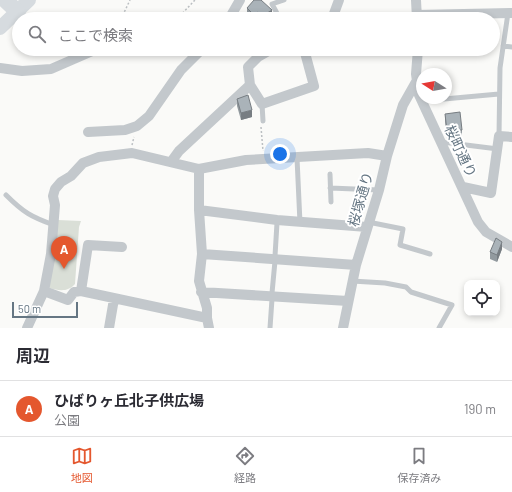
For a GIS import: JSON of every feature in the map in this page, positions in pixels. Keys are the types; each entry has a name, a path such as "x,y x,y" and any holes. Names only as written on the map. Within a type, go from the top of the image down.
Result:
{"highway":[{"path":"5,0 18,12"}],"main road":[{"path":"18,12 29,0"},
{"path":"0,28 12,17"}],"street":[{"path":"233,12 240,0"},
{"path":"335,12 339,0"},
{"path":"416,0 417,12"},
{"path":"500,13 510,13"},
{"path":"0,68 22,71 51,69 81,56"},
{"path":"88,132 125,130 137,126 149,116 181,70 195,56"},
{"path":"260,56 248,67 250,85 262,104 314,86 306,56"},
{"name":"桜町通り","path":"417,68 418,56"},
{"name":"桜塚通り","path":"343,328 356,265 379,190 387,156 403,105 416,82"},
{"path":"171,162 179,151 250,85"},
{"name":"桜町通り","path":"423,104 478,222 486,232 512,248"},
{"path":"463,187 491,193 499,136 512,138"},
{"path":"27,328 44,291 52,254 55,205 53,196 55,189 83,163 99,157 132,153 200,169 246,160 368,153 387,156"},
{"path":"44,291 68,300 74,292 82,291 208,323 207,308 199,282 202,254 199,210 200,169"},
{"path":"199,210 277,221 368,225"},
{"path":"82,291 88,245 123,247"},
{"path":"202,254 356,265"},
{"path":"201,292 348,301"},
{"path":"109,328 114,299"}],"lane":[{"path":"276,12 272,4 284,0"},
{"path":"499,136 499,94 503,46 510,13"},
{"path":"503,46 512,46"},
{"path":"452,98 499,94"},
{"path":"262,104 262,122"},
{"path":"442,142 498,149"},
{"path":"297,158 300,223"},
{"path":"330,174 331,202"},
{"path":"330,188 379,190"},
{"path":"6,195 22,211 33,218 54,225"},
{"path":"270,328 277,221"},
{"path":"368,225 403,229 400,245 430,254"},
{"path":"352,281 385,283 406,287 411,292 452,306 439,328"}],"path":[{"path":"124,12 130,0"},
{"path":"184,12 195,0"},
{"path":"262,122 264,160"},
{"path":"132,149 136,132"}],"shaded area":[{"path":"58,220 81,221 79,227 75,284 66,290 50,288 48,284"}],"building":[{"path":"254,0 261,0 272,10 269,12 251,12 247,8"},
{"path":"248,95 252,110 241,113 237,99"},
{"path":"460,112 462,130 447,131 445,114"},
{"path":"496,238 502,242 497,255 490,252"}],"place":[{"name":"ひばりヶ丘北子供広場","path":"64,269"}]}
